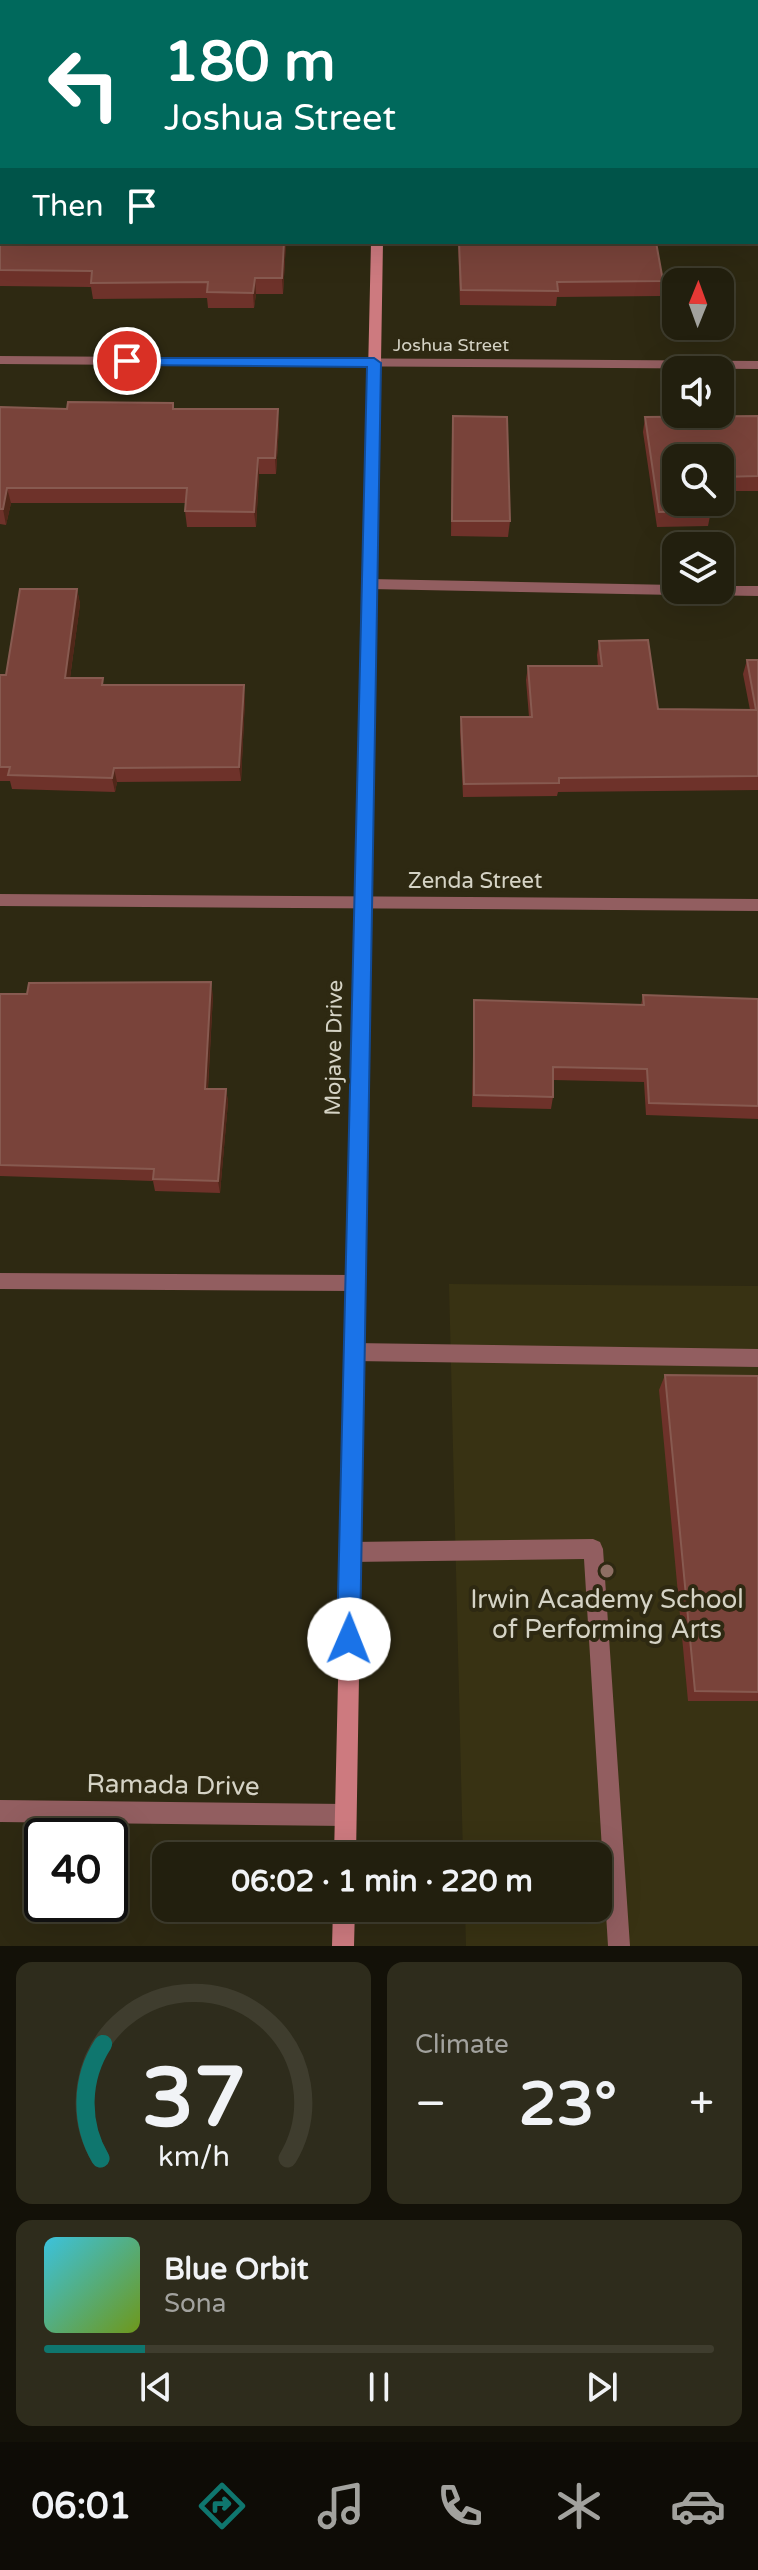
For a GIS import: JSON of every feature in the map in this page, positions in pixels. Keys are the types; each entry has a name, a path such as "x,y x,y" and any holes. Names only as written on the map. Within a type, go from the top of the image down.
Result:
{"street":[{"name":"Mojave Drive","path":"345,1842 377,244"},
{"name":"Joshua Street","path":"0,360 758,365"},
{"path":"370,584 662,590"},
{"path":"734,591 758,591"},
{"name":"Zenda Street","path":"0,900 758,905"},
{"path":"0,1281 355,1283"},
{"path":"354,1352 758,1358"},
{"path":"350,1552 593,1549 619,1946"},
{"name":"Ramada Drive","path":"0,1811 345,1815"},
{"path":"343,1946 344,1922"}],"shaded area":[{"name":"Irwin Academy School of Performing Arts","path":"449,1284 758,1286 758,1946 466,1946 465,1922 612,1922 612,1842 463,1842"}],"building":[{"path":"0,244 284,244 282,278 255,278 253,293 207,292 208,282 91,283 92,271 0,270"},
{"path":"459,244 656,244 662,281 557,282 558,291 461,290"},
{"path":"68,402 173,403 173,409 278,409 275,458 258,458 254,512 185,511 187,488 7,488 3,509 0,509 0,407 67,409"},
{"path":"453,416 507,417 510,521 452,521"},
{"path":"734,416 758,416 758,476 734,477 734,444 662,444 662,512 659,512 645,417 662,417 662,428 734,428"},
{"path":"20,589 77,589 65,678 103,678 102,685 244,685 239,767 114,768 112,778 8,775 10,767 0,767 0,675 6,675"},
{"path":"648,640 658,709 756,710 747,660 758,660 758,776 559,778 559,783 464,784 461,717 532,717 528,666 602,666 599,641"},
{"path":"211,982 205,1089 226,1089 218,1181 153,1179 154,1169 0,1165 0,994 27,994 29,983"},
{"path":"643,995 758,999 758,1106 649,1103 647,1069 553,1067 553,1097 474,1095 474,1000 644,1005"},
{"path":"665,1375 758,1376 758,1692 695,1691"}],"place":[{"name":"Irwin Academy School of Performing Arts","path":"607,1571"}],"route":[{"path":"127,361 374,363 349,1639"}]}
